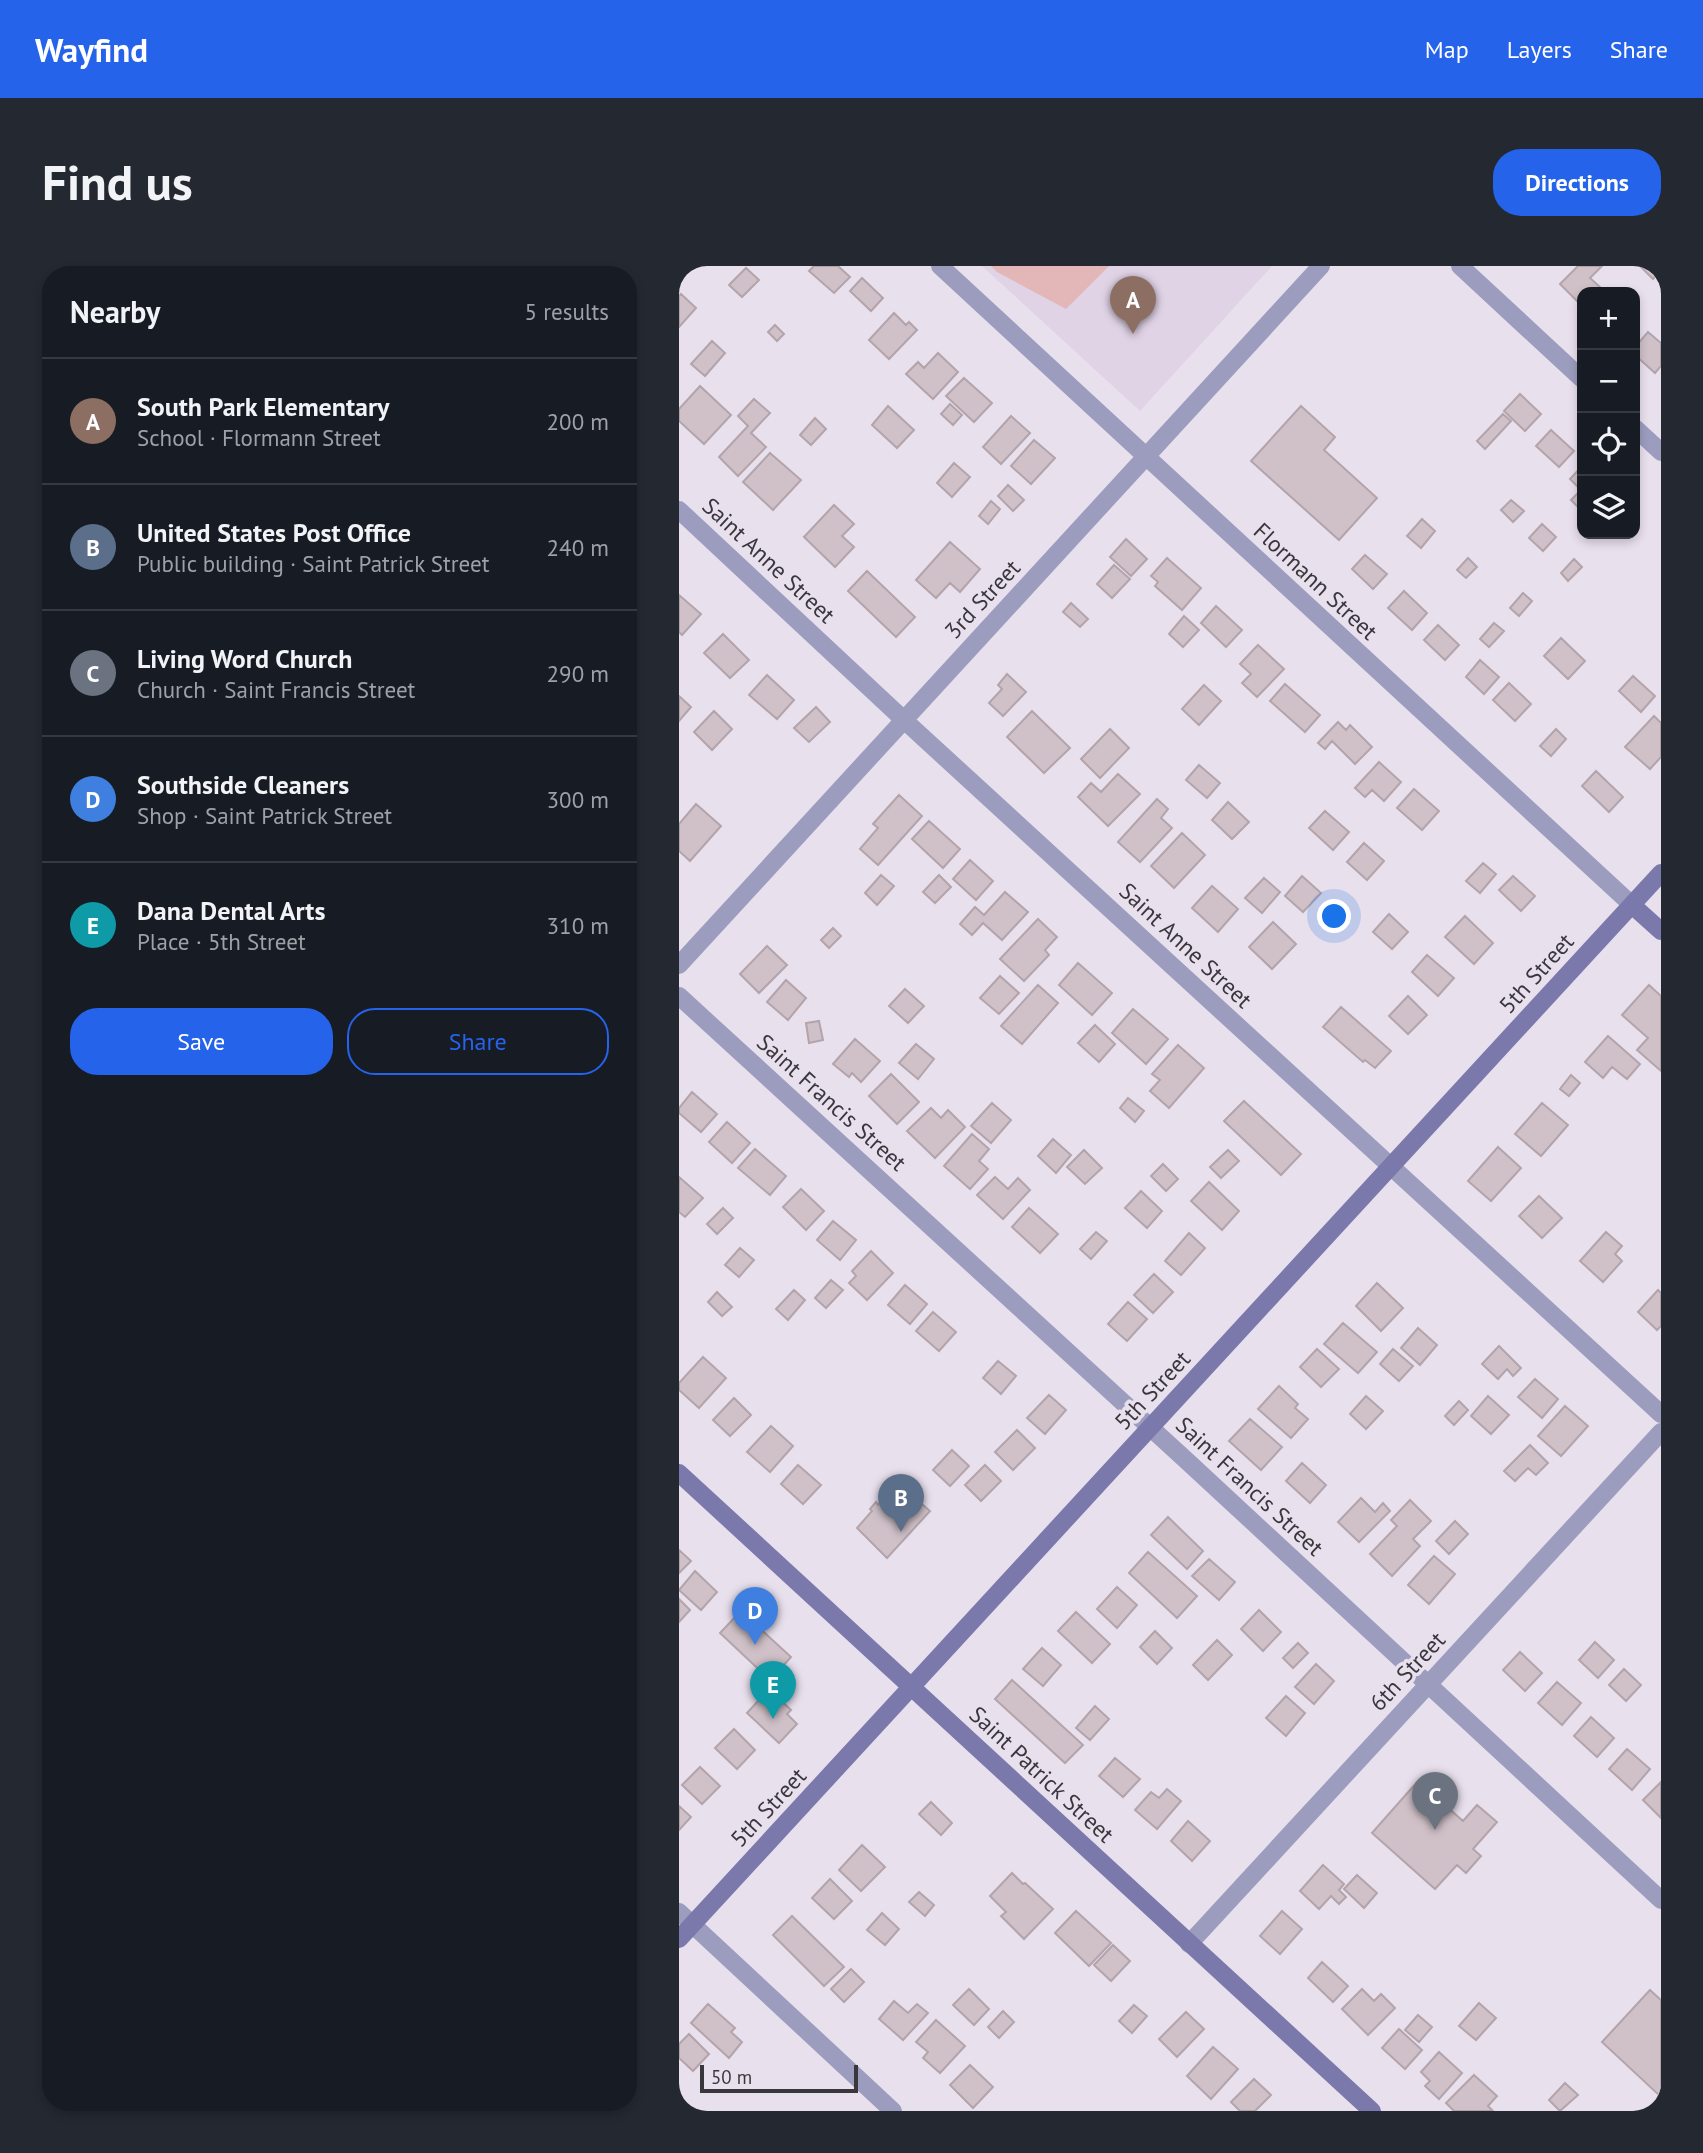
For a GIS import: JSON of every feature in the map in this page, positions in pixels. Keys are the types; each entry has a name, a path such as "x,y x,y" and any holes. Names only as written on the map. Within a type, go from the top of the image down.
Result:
{"main road":[{"name":"5th Street","path":"679,1939 1661,873"},
{"name":"Flormann Street","path":"1632,905 1661,931"},
{"name":"Saint Patrick Street","path":"679,1473 1372,2111"}],"street":[{"name":"Flormann Street","path":"940,266 1632,905"},
{"name":"3rd Street","path":"679,965 1321,266"},
{"path":"1459,266 1577,374"},
{"path":"1640,433 1661,452"},
{"name":"Saint Anne Street","path":"679,510 904,720 1661,1414"},
{"name":"Saint Francis Street","path":"679,996 1151,1427 1661,1900"},
{"name":"6th Street","path":"1189,1944 1661,1432"},
{"path":"679,1912 893,2111"}],"shaded area":[{"path":"982,266 1272,266 1140,411"},
{"path":"991,266 1109,266 1066,309 997,272"}],"building":[{"path":"814,266 838,266 850,277 834,293 809,271"},
{"path":"1578,266 1602,266 1590,278 1600,287 1577,287 1577,301 1560,284"},
{"path":"1640,266 1661,266 1661,270 1653,279"},
{"path":"746,268 759,280 742,297 729,285"},
{"path":"862,278 883,298 871,311 850,291"},
{"path":"681,294 696,308 679,327 679,296"},
{"path":"894,313 906,325 909,322 917,330 889,359 869,340"},
{"path":"775,325 784,334 777,341 768,332"},
{"path":"1648,332 1661,343 1661,366 1655,373 1640,360 1640,341"},
{"path":"712,341 725,353 705,376 691,364"},
{"path":"938,353 958,372 933,399 906,374 918,362 924,368"},
{"path":"964,378 992,403 974,422 946,396"},
{"path":"700,386 731,415 704,444 679,421 679,409"},
{"path":"1520,394 1541,414 1525,431 1504,411"},
{"path":"754,399 770,413 751,433 766,447 738,476 719,457 748,426 738,416"},
{"path":"950,404 962,415 953,425 941,414"},
{"path":"888,406 914,430 897,448 872,425"},
{"path":"1301,406 1335,437 1324,450 1377,498 1339,540 1251,461"},
{"path":"1503,414 1511,421 1485,449 1477,441"},
{"path":"1011,416 1030,433 1001,464 983,447"},
{"path":"815,418 826,429 811,445 800,435"},
{"path":"1551,430 1574,451 1559,467 1536,446"},
{"path":"1034,440 1055,458 1031,484 1011,466"},
{"path":"770,453 801,480 773,510 743,482"},
{"path":"954,463 970,477 952,497 937,483"},
{"path":"1577,471 1577,486 1570,479"},
{"path":"1008,485 1024,500 1013,511 998,496"},
{"path":"1577,494 1577,506 1571,500"},
{"path":"1511,500 1524,511 1513,522 1501,510"},
{"path":"991,501 1000,509 988,524 979,516"},
{"path":"834,505 854,524 842,536 854,547 835,567 804,537"},
{"path":"1422,519 1435,531 1421,548 1407,536"},
{"path":"1542,524 1556,537 1543,551 1529,538"},
{"path":"1126,539 1147,559 1131,576 1110,557"},
{"path":"950,542 980,569 960,592 950,583 936,598 916,580"},
{"path":"1365,555 1387,574 1373,589 1352,569"},
{"path":"1167,558 1201,588 1182,610 1155,586 1158,582 1151,576"},
{"path":"1468,558 1477,567 1466,578 1457,570"},
{"path":"1574,559 1582,567 1568,581 1561,573"},
{"path":"1114,565 1130,579 1112,598 1097,584"},
{"path":"867,571 915,617 896,637 848,591"},
{"path":"1404,591 1427,613 1412,630 1388,608"},
{"path":"1523,593 1532,601 1519,616 1510,608"},
{"path":"679,595 701,614 682,635 679,632"},
{"path":"1071,603 1088,619 1080,627 1063,612"},
{"path":"1216,606 1242,630 1226,647 1201,623"},
{"path":"1184,616 1199,630 1183,647 1169,634"},
{"path":"1494,623 1504,631 1489,647 1480,639"},
{"path":"1438,625 1459,645 1445,660 1424,640"},
{"path":"723,634 749,660 730,678 704,653"},
{"path":"1561,638 1585,661 1568,679 1544,656"},
{"path":"1258,645 1284,669 1257,697 1242,683 1251,674 1240,664"},
{"path":"1480,660 1499,677 1484,694 1466,677"},
{"path":"1007,674 1026,692 1003,716 989,703 1002,689 998,685"},
{"path":"767,675 794,700 777,719 749,695"},
{"path":"1633,676 1655,696 1641,712 1619,691"},
{"path":"1509,683 1531,704 1515,721 1493,700"},
{"path":"1285,684 1320,715 1305,732 1270,701"},
{"path":"1204,685 1221,701 1199,725 1182,709"},
{"path":"679,696 691,707 679,721"},
{"path":"816,707 830,722 809,742 794,728"},
{"path":"714,711 732,729 712,750 694,732"},
{"path":"1032,711 1070,748 1044,773 1007,737"},
{"path":"1654,716 1661,723 1661,757 1650,769 1625,747"},
{"path":"1338,722 1346,730 1350,725 1372,747 1355,764 1332,741 1325,749 1318,743"},
{"path":"1110,729 1129,748 1100,778 1081,759"},
{"path":"1556,729 1566,739 1551,756 1540,746"},
{"path":"1379,762 1401,782 1384,801 1372,790 1365,797 1355,788"},
{"path":"1199,765 1220,783 1207,798 1186,780"},
{"path":"1596,771 1623,797 1609,812 1582,786"},
{"path":"1118,774 1140,794 1108,826 1078,797 1091,783 1101,792"},
{"path":"1414,789 1439,811 1422,830 1397,808"},
{"path":"899,795 922,816 878,865 860,849 878,828 873,824"},
{"path":"1157,799 1168,809 1161,818 1172,828 1140,862 1118,842"},
{"path":"1228,802 1249,822 1232,839 1212,820"},
{"path":"696,804 721,826 690,861 679,851 679,824"},
{"path":"1325,811 1349,832 1333,850 1309,828"},
{"path":"929,821 960,849 943,868 912,839"},
{"path":"1182,833 1205,855 1174,888 1151,866"},
{"path":"1364,843 1384,861 1367,880 1347,862"},
{"path":"970,860 993,881 976,900 953,879"},
{"path":"1483,863 1496,874 1480,893 1466,881"},
{"path":"881,875 894,886 877,905 865,893"},
{"path":"939,875 951,887 935,903 923,892"},
{"path":"1302,876 1321,893 1303,912 1285,896"},
{"path":"1513,876 1535,896 1521,911 1499,890"},
{"path":"1264,878 1280,892 1262,913 1245,898"},
{"path":"1212,886 1238,909 1218,932 1192,908"},
{"path":"1005,892 1028,912 1002,940 983,923 972,935 960,924 975,907 984,915"},
{"path":"1389,914 1408,932 1392,949 1373,932"},
{"path":"1465,916 1493,943 1474,964 1445,937"},
{"path":"1038,919 1057,937 1045,950 1049,955 1024,981 1000,959"},
{"path":"1273,922 1296,944 1272,969 1249,947"},
{"path":"833,928 841,936 829,948 821,940"},
{"path":"767,946 787,965 759,993 740,974"},
{"path":"1427,955 1454,978 1438,996 1412,972"},
{"path":"1078,963 1112,993 1092,1015 1059,985"},
{"path":"1000,976 1019,993 999,1014 980,998"},
{"path":"786,980 806,998 788,1020 767,1002"},
{"path":"1038,985 1058,1003 1022,1044 1001,1026"},
{"path":"1649,985 1661,996 1661,1071 1637,1050 1648,1038 1622,1015"},
{"path":"905,989 924,1006 908,1023 889,1006"},
{"path":"1408,996 1427,1015 1408,1034 1389,1016"},
{"path":"1341,1007 1391,1051 1375,1068 1365,1060 1363,1062 1323,1027"},
{"path":"1133,1009 1168,1039 1146,1064 1112,1033"},
{"path":"819,1021 823,1040 809,1043 806,1023"},
{"path":"1095,1025 1115,1044 1099,1062 1078,1043"},
{"path":"1608,1036 1640,1064 1627,1079 1612,1067 1603,1078 1585,1062"},
{"path":"855,1039 880,1061 861,1082 852,1073 849,1077 833,1064"},
{"path":"916,1044 934,1059 918,1079 899,1063"},
{"path":"1178,1045 1204,1068 1169,1108 1150,1091 1160,1080 1152,1074"},
{"path":"891,1074 919,1102 897,1124 869,1096"},
{"path":"1571,1075 1580,1083 1569,1096 1560,1089"},
{"path":"692,1092 717,1114 701,1132 679,1113 679,1108"},
{"path":"1128,1098 1144,1111 1135,1122 1120,1108"},
{"path":"1244,1101 1301,1154 1281,1175 1224,1121"},
{"path":"992,1103 1011,1120 991,1143 971,1126"},
{"path":"1542,1103 1568,1125 1541,1156 1515,1134"},
{"path":"931,1108 941,1118 948,1110 965,1127 935,1158 907,1131"},
{"path":"727,1122 750,1143 732,1163 709,1142"},
{"path":"972,1134 989,1149 979,1161 988,1169 970,1189 944,1166"},
{"path":"1053,1139 1071,1155 1056,1173 1038,1156"},
{"path":"1498,1147 1521,1168 1491,1201 1468,1181"},
{"path":"755,1149 786,1176 770,1195 738,1168"},
{"path":"1084,1150 1102,1168 1085,1184 1067,1167"},
{"path":"1228,1150 1239,1161 1221,1178 1210,1167"},
{"path":"1163,1164 1178,1179 1166,1191 1151,1176"},
{"path":"679,1177 703,1198 685,1217 679,1212"},
{"path":"995,1177 1008,1189 1018,1178 1030,1190 1003,1219 977,1195"},
{"path":"1209,1182 1239,1211 1222,1230 1191,1201"},
{"path":"801,1189 824,1211 806,1230 783,1207"},
{"path":"1141,1191 1162,1211 1147,1228 1125,1208"},
{"path":"1539,1196 1562,1218 1542,1238 1519,1216"},
{"path":"723,1208 733,1218 717,1234 707,1224"},
{"path":"1029,1208 1058,1234 1040,1253 1012,1227"},
{"path":"833,1221 856,1240 840,1260 817,1240"},
{"path":"1096,1232 1107,1241 1091,1259 1080,1249"},
{"path":"1606,1232 1622,1246 1615,1254 1622,1261 1603,1282 1580,1261"},
{"path":"1189,1233 1205,1248 1181,1275 1165,1261"},
{"path":"740,1248 754,1260 739,1277 725,1265"},
{"path":"871,1251 893,1273 867,1300 849,1283 856,1276 852,1271"},
{"path":"1154,1274 1173,1292 1153,1313 1134,1295"},
{"path":"831,1280 843,1290 826,1308 815,1298"},
{"path":"1377,1283 1403,1308 1381,1331 1356,1306"},
{"path":"905,1285 927,1304 910,1324 888,1305"},
{"path":"794,1290 805,1300 788,1320 776,1309"},
{"path":"1658,1290 1661,1293 1661,1326 1657,1330 1638,1312"},
{"path":"717,1292 732,1307 722,1316 708,1302"},
{"path":"1128,1302 1147,1319 1127,1341 1108,1324"},
{"path":"933,1312 956,1332 939,1351 916,1331"},
{"path":"1343,1323 1377,1352 1358,1373 1324,1344"},
{"path":"1418,1328 1437,1345 1420,1365 1401,1348"},
{"path":"1499,1346 1521,1368 1513,1376 1507,1369 1498,1379 1482,1364"},
{"path":"1317,1349 1339,1369 1321,1387 1300,1367"},
{"path":"1393,1349 1413,1366 1399,1381 1380,1364"},
{"path":"703,1357 726,1378 699,1408 679,1390 679,1383"},
{"path":"998,1361 1016,1376 1001,1394 983,1378"},
{"path":"1535,1379 1558,1399 1542,1418 1518,1397"},
{"path":"1279,1386 1298,1404 1295,1408 1308,1419 1291,1438 1258,1409"},
{"path":"1049,1395 1066,1410 1045,1434 1027,1418"},
{"path":"1366,1396 1383,1411 1366,1429 1350,1414"},
{"path":"1488,1396 1509,1415 1491,1434 1471,1416"},
{"path":"734,1398 751,1415 730,1436 713,1420"},
{"path":"1459,1401 1468,1410 1454,1425 1445,1416"},
{"path":"1565,1406 1588,1426 1561,1456 1538,1436"},
{"path":"1250,1419 1282,1447 1261,1470 1229,1441"},
{"path":"771,1426 793,1446 770,1472 747,1452"},
{"path":"1017,1430 1035,1448 1013,1470 995,1452"},
{"path":"1530,1445 1548,1463 1536,1475 1528,1468 1515,1481 1504,1471"},
{"path":"952,1450 969,1466 950,1486 933,1470"},
{"path":"1302,1463 1326,1485 1310,1503 1286,1481"},
{"path":"798,1465 821,1485 803,1504 781,1484"},
{"path":"985,1465 1001,1481 981,1501 965,1485"},
{"path":"898,1483 930,1511 887,1558 857,1528 876,1502 878,1505"},
{"path":"1361,1498 1375,1512 1383,1503 1390,1511 1359,1542 1338,1522"},
{"path":"1410,1500 1431,1521 1413,1539 1420,1546 1392,1576 1370,1554 1397,1526 1391,1520"},
{"path":"1168,1517 1203,1551 1187,1569 1151,1535"},
{"path":"1455,1521 1468,1534 1449,1554 1436,1541"},
{"path":"679,1550 691,1561 679,1573"},
{"path":"1148,1552 1197,1596 1177,1618 1129,1573"},
{"path":"1434,1556 1455,1574 1429,1604 1408,1585"},
{"path":"1209,1559 1235,1582 1219,1600 1192,1576"},
{"path":"695,1571 717,1592 701,1610 679,1590"},
{"path":"1117,1587 1137,1605 1117,1628 1097,1609"},
{"path":"679,1599 690,1610 679,1622"},
{"path":"1259,1610 1281,1632 1263,1651 1241,1629"},
{"path":"741,1611 791,1657 770,1680 720,1633"},
{"path":"1076,1612 1110,1644 1092,1663 1058,1631"},
{"path":"1155,1631 1172,1648 1157,1664 1140,1647"},
{"path":"1217,1640 1232,1655 1208,1680 1193,1665"},
{"path":"1595,1642 1614,1660 1598,1678 1579,1660"},
{"path":"1298,1643 1308,1653 1293,1668 1283,1658"},
{"path":"1042,1648 1061,1665 1043,1686 1023,1669"},
{"path":"1520,1652 1542,1673 1525,1691 1503,1670"},
{"path":"1316,1664 1334,1681 1314,1704 1295,1687"},
{"path":"1624,1669 1641,1685 1626,1701 1609,1685"},
{"path":"1012,1680 1083,1745 1065,1763 995,1699"},
{"path":"1557,1682 1581,1703 1562,1725 1538,1703"},
{"path":"769,1689 791,1710 787,1714 797,1724 779,1743 747,1713"},
{"path":"1286,1696 1305,1713 1286,1736 1266,1718"},
{"path":"1095,1706 1109,1719 1090,1740 1076,1728"},
{"path":"1591,1717 1614,1738 1597,1757 1574,1736"},
{"path":"734,1729 755,1750 737,1769 715,1748"},
{"path":"1627,1749 1650,1769 1632,1790 1609,1769"},
{"path":"1115,1758 1140,1779 1123,1797 1099,1776"},
{"path":"700,1767 720,1786 702,1804 682,1785"},
{"path":"1418,1781 1463,1821 1477,1805 1497,1822 1473,1849 1481,1856 1466,1873 1457,1865 1435,1889 1372,1833"},
{"path":"1661,1782 1661,1818 1643,1800"},
{"path":"1167,1789 1181,1801 1157,1829 1135,1810 1151,1792 1159,1798"},
{"path":"931,1802 952,1823 941,1835 919,1814"},
{"path":"679,1806 691,1817 679,1830"},
{"path":"1188,1821 1210,1841 1192,1861 1171,1841"},
{"path":"862,1845 885,1867 861,1891 839,1870"},
{"path":"1323,1865 1344,1884 1339,1890 1346,1897 1339,1904 1331,1896 1319,1909 1300,1891"},
{"path":"1012,1873 1053,1909 1024,1939 1001,1916 1006,1912 990,1896"},
{"path":"1357,1875 1377,1893 1364,1908 1344,1889"},
{"path":"830,1879 852,1901 834,1919 812,1898"},
{"path":"919,1892 934,1905 925,1916 909,1902"},
{"path":"1076,1911 1111,1943 1089,1966 1055,1933"},
{"path":"1282,1911 1302,1929 1280,1954 1260,1936"},
{"path":"882,1913 899,1929 885,1945 867,1930"},
{"path":"792,1916 844,1967 824,1986 773,1935"},
{"path":"1113,1945 1130,1961 1111,1981 1094,1965"},
{"path":"1322,1962 1348,1986 1333,2002 1308,1978"},
{"path":"851,1969 864,1982 844,2002 831,1989"},
{"path":"969,1989 989,2009 974,2025 953,2005"},
{"path":"1362,1989 1374,2001 1381,1994 1395,2008 1368,2035 1342,2009"},
{"path":"1650,1990 1661,2000 1661,2097 1602,2042"},
{"path":"894,2001 908,2013 917,2004 928,2013 903,2040 879,2019"},
{"path":"1479,2003 1496,2018 1476,2040 1459,2026"},
{"path":"708,2004 735,2028 731,2032 742,2042 729,2058 691,2023"},
{"path":"1134,2005 1147,2016 1132,2033 1119,2021"},
{"path":"1003,2011 1014,2022 999,2038 988,2027"},
{"path":"1186,2012 1204,2029 1177,2057 1159,2039"},
{"path":"1418,2015 1432,2027 1419,2042 1405,2030"},
{"path":"936,2020 965,2046 940,2073 923,2058 928,2052 916,2042"},
{"path":"1399,2029 1422,2050 1405,2069 1382,2048"},
{"path":"689,2034 709,2054 693,2071 679,2058 679,2044"},
{"path":"1213,2047 1238,2069 1211,2099 1187,2076"},
{"path":"1439,2052 1462,2073 1439,2099 1425,2086 1430,2081 1421,2072"},
{"path":"970,2065 993,2087 973,2108 950,2085"},
{"path":"1474,2075 1497,2096 1488,2106 1493,2111 1454,2111 1446,2103"},
{"path":"1254,2079 1271,2095 1255,2111 1240,2111 1231,2102"},
{"path":"1565,2083 1578,2095 1560,2111 1549,2100"}],"place":[{"name":"South Park Elementary","path":"1133,334"},
{"name":"United States Post Office","path":"901,1532"},
{"name":"Southside Cleaners","path":"755,1645"},
{"name":"Dana Dental Arts","path":"773,1719"},
{"name":"Living Word Church","path":"1435,1830"}]}
